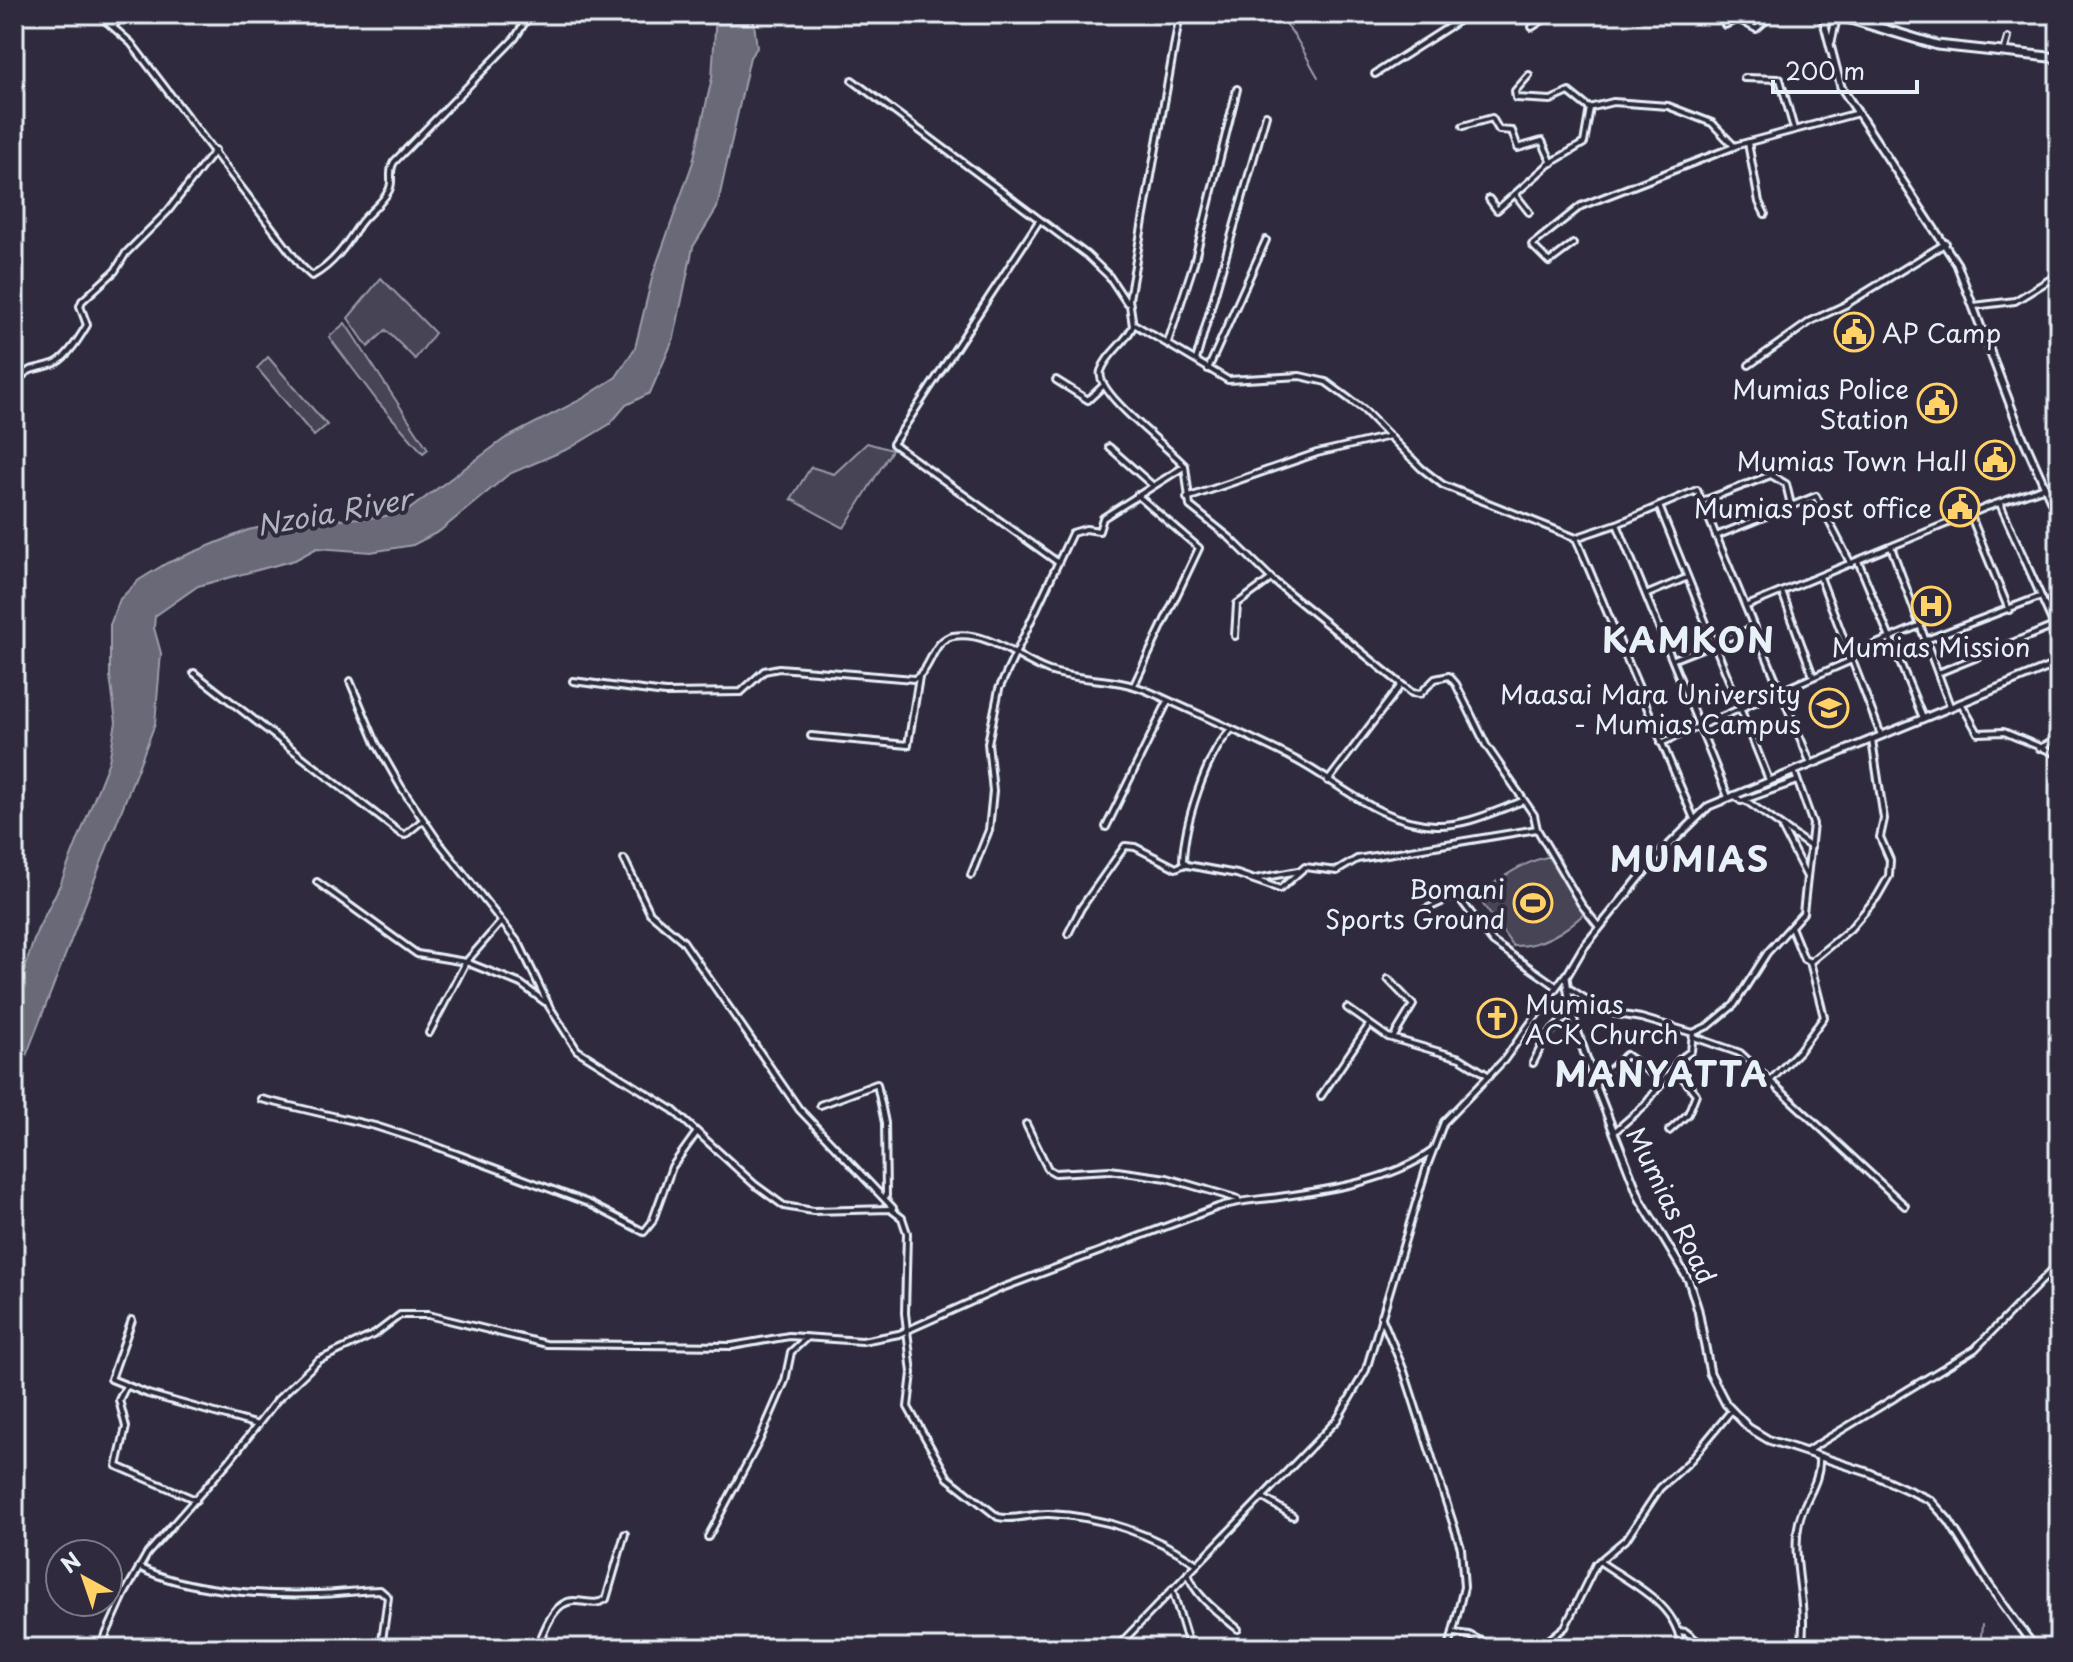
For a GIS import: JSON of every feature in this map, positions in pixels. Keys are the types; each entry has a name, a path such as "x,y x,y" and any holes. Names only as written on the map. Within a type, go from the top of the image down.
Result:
{"highway":[{"path":"1836,15 1937,45 2059,58"}],"street":[{"path":"98,14 114,25 215,150 301,266 308,274 315,275 348,245 361,223 387,194 390,169 394,162 515,38 530,14"},
{"path":"114,25 124,14"},
{"path":"1128,305 1180,14"},
{"path":"1375,74 1469,14"},
{"path":"1532,27 1552,14"},
{"path":"1725,25 1738,19 1756,29 1773,14"},
{"path":"1822,14 1837,79 1946,243 1974,306 2018,427 2059,519"},
{"path":"1873,28 1875,14"},
{"path":"1830,47 1836,15"},
{"path":"2004,54 2008,38"},
{"path":"1529,75 1516,90 1516,98 1553,100 1569,92 1590,108"},
{"path":"1744,78 1780,79 1794,129"},
{"path":"852,80 970,165 1095,262 1128,305 1134,323 1208,369 1237,381 1318,378 1363,409 1427,473 1453,491 1575,538 1617,524 1693,489 1703,501 1811,764"},
{"path":"1168,342 1192,272 1237,89"},
{"path":"1590,108 1613,102 1668,106 1694,119 1712,123 1736,146"},
{"path":"1489,199 1496,210 1552,163 1586,140 1590,108"},
{"path":"1573,244 1549,262 1532,245 1581,206 1736,146 1858,113"},
{"path":"1196,360 1266,115"},
{"path":"1463,126 1492,118 1499,130 1512,131 1518,148 1542,141 1552,163"},
{"path":"1748,142 1758,200 1765,214"},
{"path":"14,384 32,367 56,362 69,349 87,325 80,306 82,301 115,271 126,253 168,211 215,150"},
{"path":"1515,194 1529,212"},
{"path":"1039,221 893,444 1056,561"},
{"path":"1208,369 1266,240"},
{"path":"1749,365 1811,321 1845,305 1946,243"},
{"path":"1974,306 2015,301 2059,274"},
{"path":"1134,323 1102,368 1103,386 1185,466 1187,498 1192,509 1230,538 1271,579 1401,685 1416,694 1435,679 1449,676 1486,745 1534,815 1537,829 1581,904 1600,927"},
{"path":"1056,380 1088,400 1103,386"},
{"path":"1187,498 1207,494 1317,453 1390,436"},
{"path":"1109,447 1152,485"},
{"path":"971,875 989,830 991,717 1013,652 1056,561 1072,533 1086,529 1099,531 1103,518 1185,466"},
{"path":"1703,501 1771,475 1786,484 1791,505"},
{"path":"1747,606 1970,514 2045,487"},
{"path":"1134,686 1199,548 1137,495"},
{"path":"1716,536 1817,496 1851,564"},
{"path":"1999,503 2059,637"},
{"path":"1659,506 1769,780"},
{"path":"1970,514 2009,610"},
{"path":"1617,524 1731,796 1739,801 1745,800 1797,780"},
{"path":"1575,538 1588,562 1694,819"},
{"path":"1890,547 1950,706"},
{"path":"1858,561 1923,718"},
{"path":"1820,577 1881,735"},
{"path":"1648,594 1686,578"},
{"path":"1235,636 1237,604 1271,579"},
{"path":"1782,592 1813,676"},
{"path":"1926,640 2039,597"},
{"path":"1661,743 1921,625"},
{"path":"1938,673 2054,626"},
{"path":"1674,659 1755,627"},
{"path":"811,736 907,746 919,677 939,645 954,636 984,639 1052,672 1114,679 1134,686 1292,758 1376,809 1438,825 1460,823 1523,801"},
{"path":"1116,1648 1351,1400 1366,1370 1432,1151 1449,1115 1489,1076 1654,860 1694,819 1731,796 2059,663"},
{"path":"573,681 665,693 730,694 741,692 759,674 772,669 894,679 919,677"},
{"path":"194,673 400,833 405,835 423,820"},
{"path":"350,681 376,743 423,820 527,955 549,1006 577,1050 673,1110 754,1184 784,1206 813,1211 894,1210"},
{"path":"1328,781 1401,685"},
{"path":"1106,827 1168,701"},
{"path":"1960,702 1978,733 2001,731 2059,755"},
{"path":"1185,864 1184,850 1194,806 1216,749 1230,731"},
{"path":"2039,748 2059,739"},
{"path":"1810,962 1850,929 1877,897 1889,876 1890,860 1880,837 1884,819 1872,740"},
{"path":"1693,1035 1734,1005 1767,953 1803,913 1813,824 1794,771"},
{"path":"1745,800 1811,847"},
{"path":"1781,827 1807,877"},
{"path":"1253,880 1314,866 1337,871 1357,859 1537,829"},
{"path":"1068,934 1081,908 1125,846 1135,847 1176,868 1185,864 1280,889 1299,871"},
{"path":"624,859 653,917 683,941 799,1109 886,1198 906,1224 907,1331 912,1373 908,1407 943,1471 964,1494 1003,1519 1045,1513 1105,1520 1176,1551 1197,1564"},
{"path":"317,882 421,956 466,962 528,988 549,1006"},
{"path":"1424,910 1457,895 1493,942 1556,986"},
{"path":"429,1033 466,962 501,921"},
{"path":"1770,1081 1799,1051 1824,1017 1810,962 1804,959 1791,927"},
{"name":"Mumias Road","path":"1566,974 1571,1012 1595,1084 1640,1199 1683,1267 1698,1310 1710,1373 1731,1411 1757,1433 1886,1479 1936,1505 2035,1648"},
{"path":"1388,979 1413,1005 1393,1038"},
{"path":"1567,987 1606,1012 1641,1018 1736,1050 1905,1206"},
{"path":"1347,1008 1393,1038 1460,1058 1489,1076"},
{"path":"1533,1063 1546,1037 1571,1012"},
{"path":"1321,1096 1369,1025"},
{"path":"1614,1132 1640,1111 1694,1046 1693,1035"},
{"path":"1595,1084 1626,1055 1664,1082"},
{"path":"1669,1131 1688,1114 1696,1096 1694,1089 1675,1068"},
{"path":"820,1105 877,1084 885,1123 886,1198"},
{"path":"261,1099 375,1126 422,1141 588,1203 644,1232 650,1226 672,1167 697,1132"},
{"path":"1026,1124 1048,1169 1055,1173 1110,1170 1167,1178 1240,1200"},
{"path":"100,1648 139,1567 283,1394 319,1360 375,1334 403,1314 428,1315 546,1344 718,1346 789,1336 862,1341 907,1331 1017,1282 1160,1226 1240,1200 1304,1193 1393,1171 1432,1151"},
{"path":"1805,1452 1975,1349 2059,1263"},
{"path":"1381,1316 1404,1371 1459,1538 1464,1573 1449,1648"},
{"path":"132,1320 110,1377 126,1386 258,1425"},
{"path":"708,1537 759,1441 785,1381 791,1352 806,1338"},
{"path":"126,1386 119,1400 126,1427 117,1465 196,1500"},
{"path":"1539,1648 1565,1627 1598,1561 1627,1538 1660,1488 1689,1462 1731,1411"},
{"path":"1801,1648 1805,1617 1797,1531 1804,1506 1819,1477 1819,1457"},
{"path":"1262,1497 1293,1516"},
{"path":"537,1648 561,1605 573,1601 598,1603 606,1599 625,1534"},
{"path":"1598,1561 1665,1609 1679,1631 1681,1648"},
{"path":"139,1567 171,1580 219,1589 306,1595 380,1590 388,1597 381,1648"},
{"path":"1188,1573 1190,1581 1213,1609 1238,1629"},
{"path":"1172,1589 1190,1648"},
{"path":"1679,1631 1686,1632 1706,1648"},
{"path":"1454,1633 1469,1635 1495,1648"}],"shaded area":[{"path":"381,278 435,333 415,359 386,330 368,347 348,318"},
{"path":"345,323 428,449 423,453 378,402 329,337"},
{"path":"268,357 327,425 314,436 257,368"},
{"path":"867,443 892,450 844,528 791,499 811,467 834,474"},
{"name":"Bomani Sports Ground","path":"1558,855 1587,911 1544,941 1513,946 1477,896 1525,865"}],"water":[{"path":"716,14 753,14 757,48 750,57 717,208 693,247 674,338 650,393 626,405 610,424 570,448 509,474 440,531 413,545 371,552 317,548 295,560 198,586 155,616 154,628 161,653 155,724 14,1087 14,1000 37,931 60,885 109,761 116,722 110,676 110,625 120,599 139,580 167,563 248,530 286,522 381,517 407,511 504,439 582,399 616,377 635,348 653,274 693,162 712,78"}],"waterway":[{"path":"1275,14 1294,35 1318,77"},
{"path":"1980,1648 1982,1625"}],"place":[{"name":"AP Camp","path":"1854,332"},
{"name":"Mumias Police Station","path":"1937,403"},
{"name":"Mumias Town Hall","path":"1995,460"},
{"name":"Mumias post office","path":"1960,507"},
{"name":"Mumias Mission","path":"1931,606"},
{"name":"Maasai Mara University - Mumias Campus","path":"1829,708"},
{"name":"Bomani Sports Ground","path":"1533,903"},
{"name":"Mumias ACK Church","path":"1497,1018"}],"district":[{"name":"KAMKON","path":"1689,639"},
{"name":"MUMIAS","path":"1690,858"},
{"name":"MANYATTA","path":"1662,1073"}],"water label":[{"name":"Nzoia River","path":"334,511"}]}
